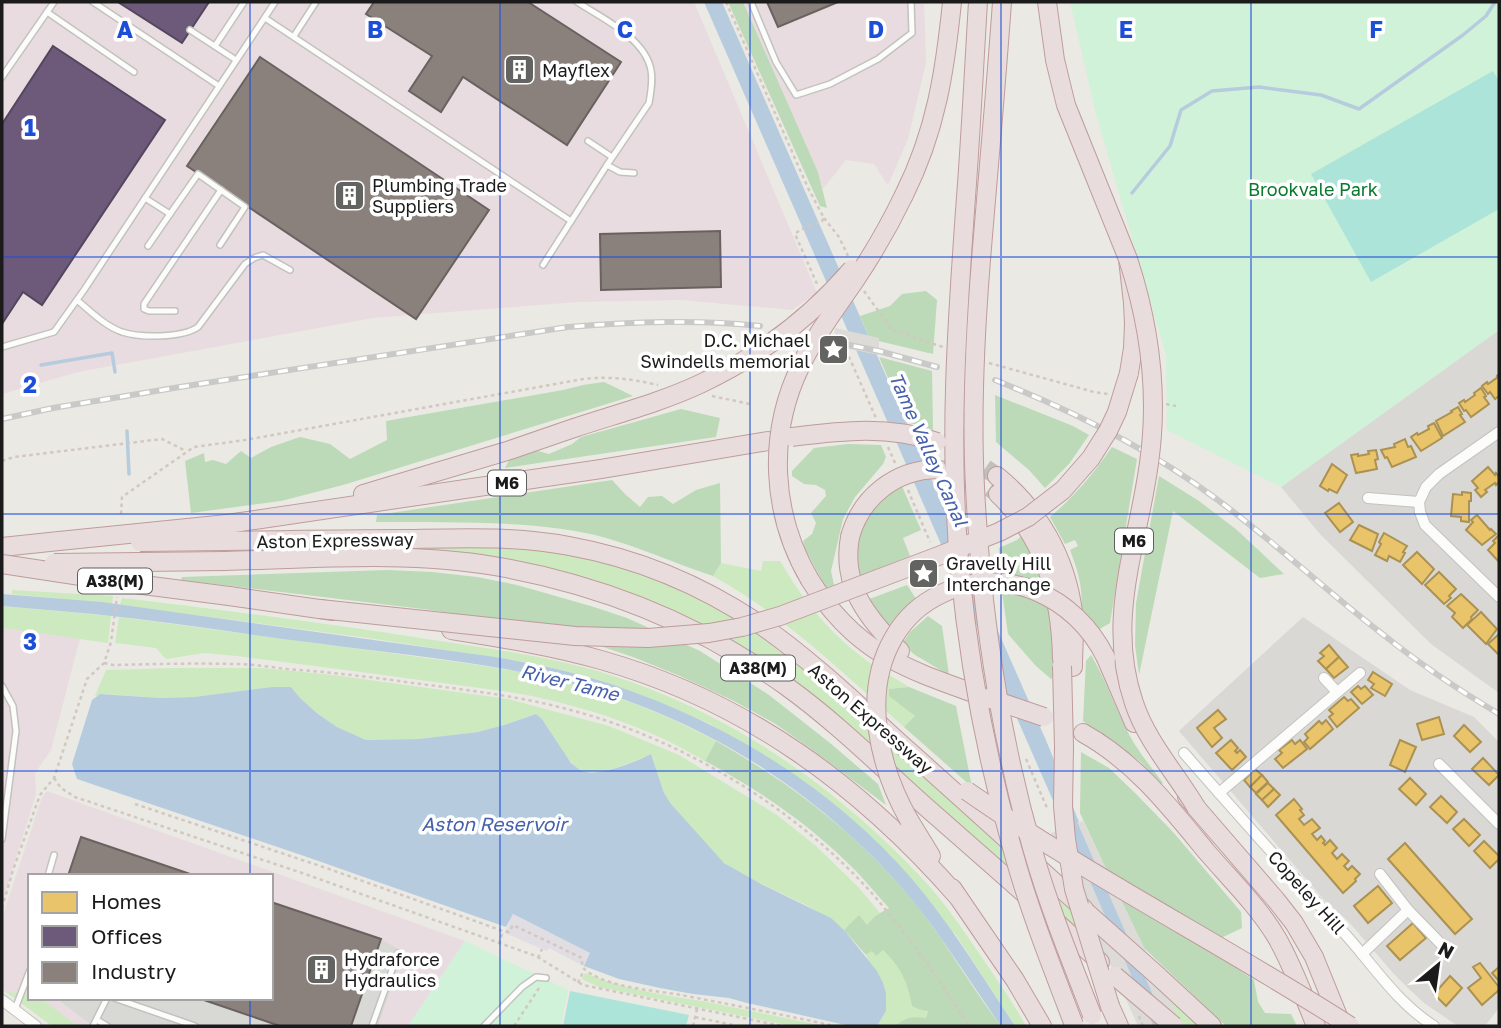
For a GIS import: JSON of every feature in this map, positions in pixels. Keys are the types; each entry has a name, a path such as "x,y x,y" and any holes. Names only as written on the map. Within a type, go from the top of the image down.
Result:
{"highway":[{"name":"M6","path":"952,2 939,100 924,149 904,195 870,257 807,354 784,411 779,432 778,457 781,502 793,548 810,580 827,605 858,637 888,658 921,674 1049,719"},
{"path":"978,2 955,377 955,487 960,570 968,638 994,779 1013,853 1041,938 1075,1026"},
{"path":"1002,2 975,358 974,485 980,569 987,637 999,710 1014,776 1034,853 1060,932 1098,1026"},
{"name":"M6","path":"1047,2 1055,60 1066,105 1128,259 1150,344 1154,395 1149,463 1122,612 1123,656 1132,695 1145,729 1196,807"},
{"name":"M6","path":"2,547 59,541 226,533 510,450 677,394 723,372 767,346 807,314 844,278 876,238 904,195"},
{"name":"A38(M)","path":"2,564 320,609 575,636 648,638 709,633 742,627 780,616 999,532 1028,517 1063,490 1091,458 1112,422 1124,393 1133,348 1133,303 1128,259"},
{"path":"792,437 878,430 906,433 937,442"},
{"name":"M6","path":"299,513 576,473 768,441"},
{"name":"M6","path":"921,674 877,627 859,602 849,571 848,554 855,522 863,508 882,488 905,475 937,469"},
{"path":"998,476 1005,495 1031,534 1049,570 1068,666 1063,806 1066,839 1074,889 1119,1026"},
{"name":"Aston Expressway","path":"226,533 509,539 599,552 696,587 760,624 820,673 1212,1026"},
{"name":"Aston Expressway","path":"2,564 396,558 478,564 557,579 604,593 667,618 733,652 787,687 863,750 1174,1026"},
{"name":"M6","path":"1042,1026 1015,980 909,820 893,789 883,755 877,711 879,676 894,637 905,621 936,596 954,588 986,582 1006,582 1048,596 1088,628 1102,650 1145,742 1172,780 1288,915 1304,940 1314,957 1342,1026"},
{"name":"A38(M)","path":"320,609 531,644 580,655 645,674 700,696 762,729 817,764 918,852 958,897"},
{"name":"A38(M)","path":"889,733 1005,818 1350,1026"},
{"path":"1083,733 1107,747 1143,777 1248,899 1277,937 1316,1026"},
{"name":"A38(M)","path":"1115,976 1145,1016 1156,1026"}],"street":[{"path":"1499,432 1439,474 1426,487 1419,502 1425,525 1499,597"},
{"path":"1368,498 1419,502"},
{"path":"1219,793 1360,673"},
{"path":"1324,678 1337,692"},
{"name":"Copeley Hill","path":"1184,753 1399,999 1434,1026"},
{"path":"1439,764 1499,824"},
{"path":"1380,874 1408,910 1443,946"},
{"path":"1362,954 1408,910"},
{"path":"2,1000 36,1026"}],"lane":[{"path":"2,77 54,2"},
{"path":"93,2 219,86"},
{"path":"215,46 244,2"},
{"path":"2,347 54,332 275,2"},
{"path":"294,36 316,2"},
{"path":"543,265 649,103 652,80 651,68 639,44 576,2"},
{"path":"751,2 776,62 796,94 831,84 878,59 912,33 911,2"},
{"path":"47,12 134,72"},
{"path":"265,18 571,221"},
{"path":"190,30 236,60"},
{"path":"587,141 612,157"},
{"path":"607,165 620,172 634,173"},
{"path":"148,246 198,174 245,207 220,245"},
{"path":"175,311 149,311 144,309 144,304 221,190"},
{"path":"145,198 170,214"},
{"path":"77,300 121,332 164,336 198,327 245,264 254,258 263,255 290,270"},
{"path":"2,686 13,706 16,731 2,839"},
{"path":"49,874 54,855"},
{"path":"372,1026 398,953"},
{"path":"15,1009 28,975"},
{"path":"484,1026 522,987 536,977 546,978"},
{"path":"93,1026 106,1000"},
{"path":"120,1000 195,1026"},
{"path":"97,1020 107,1026"}],"path":[{"path":"726,2 808,188 824,218 795,234 820,291"},
{"path":"846,350 877,421"},
{"path":"121,514 122,498 194,447 583,379 628,379 668,387"},
{"path":"709,395 750,404"},
{"path":"2,461 14,457 162,439 188,452"},
{"path":"888,447 898,468"},
{"path":"2,908 40,795 54,778 87,679 104,663 111,642 117,594"},
{"path":"104,663 236,664 338,673 528,699 588,715 687,754 787,817 826,849 868,890 901,928 967,1026"},
{"path":"54,778 61,788 75,797 499,943 538,958 578,983 782,1026"},
{"path":"135,804 503,931 509,932 513,925 582,958 584,970 578,983"},
{"path":"499,943 503,931"},
{"path":"538,958 542,949"},
{"path":"514,1026 554,967"},
{"path":"584,970 633,987 835,1026"},
{"path":"693,1026 697,1009"},
{"path":"695,1017 732,1026"}],"shaded area":[{"path":"2,2 694,2 817,293 792,310 681,300 577,302 373,318 78,372 2,394"},
{"path":"743,2 924,2 926,63 908,139 889,183 887,184 874,164 846,160 823,189"},
{"path":"1493,71 1499,81 1499,209 1371,282 1311,174"},
{"path":"1499,330 1499,693 1431,644 1320,534 1281,487"},
{"path":"1303,617 1410,690 1474,717 1499,742 1499,1008 1485,1026 1458,1026 1424,1003 1408,988 1348,921 1325,901 1179,731"},
{"path":"2,628 80,638 51,750 35,773 36,794 2,903"},
{"path":"47,791 465,941 408,1026 78,1026 43,1000 273,1000 273,874 28,874 28,994 6,992 2,990 2,918 42,797"},
{"path":"512,914 590,953 584,966 549,948 547,951 505,933"},
{"path":"381,939 403,952 378,1026 351,1026"},
{"path":"570,991 689,1015 686,1026 563,1026"},
{"path":"59,1000 204,1000 280,1026 93,1026"}],"green space":[{"path":"728,2 743,2 818,172 827,208 820,206"},
{"name":"Brookvale Park","path":"1070,2 1499,2 1499,330 1281,487 1167,430 1166,355 1096,114"},
{"path":"926,291 937,300 933,354 870,339 860,316 890,306 902,294"},
{"path":"879,357 932,371 933,430 907,422"},
{"path":"604,382 633,396 343,485 281,501 191,513 185,461 204,453 205,462 213,460 226,464 241,451 251,458 271,447 300,437 330,444 350,459 387,440 386,421"},
{"path":"995,395 1089,435 1069,464 1045,488 1029,470 996,442"},
{"path":"681,409 720,418 716,437 505,468 510,458 538,451 549,454 581,437"},
{"path":"848,444 881,445 886,457 855,497 843,519 831,571 834,585 826,588 803,541 812,534 816,523 811,513 826,496 825,490 816,485 804,484 792,476 792,471 814,448"},
{"path":"1112,447 1137,459 1110,623 1098,630 1082,611 1079,580 1070,550 1078,546 1075,540 1065,544 1050,517 1083,484"},
{"path":"1159,476 1199,501 1237,530 1284,574 1260,578 1173,511 1139,675 1135,645 1136,603"},
{"path":"612,480 640,507 648,497 662,496 673,504 696,490 720,483 721,563 713,576 628,545 575,531 501,524 376,522 377,515"},
{"path":"901,484 921,530 903,538 910,556 857,577 857,535 871,509"},
{"path":"1025,533 1054,612 1054,676 1051,679 1008,634 1000,578 999,548"},
{"path":"461,546 549,551 572,555 664,582 737,619 819,682 1199,1026 1184,1026 845,722 671,611 580,577 375,550 374,547"},
{"path":"763,561 780,561 805,599 835,634 864,659 909,687 889,689 915,717 904,727 789,627 713,576 721,563 761,571"},
{"path":"387,570 477,577 517,585 627,618 700,651 769,695 830,743 878,784 886,805 774,723 734,701 633,657 544,627 423,609 181,580 182,577"},
{"path":"907,585 918,602 888,630 864,601"},
{"path":"12,590 113,596 112,604 12,594"},
{"path":"122,598 350,628 540,657 607,674 694,708 736,730 815,782 886,842 945,905 1026,1026 1015,1026 956,935 827,799 760,753 708,723 616,686 532,663 120,605"},
{"path":"2,606 111,616 108,643 2,628"},
{"path":"928,616 942,626 949,675 902,644 910,632"},
{"path":"119,617 510,670 578,685 618,698 658,713 716,741 705,761 639,728 569,705 521,694 237,656 204,653 166,659 156,648 115,643"},
{"path":"1091,655 1131,738 1163,783 1161,784 1141,762 1083,721 1086,661"},
{"path":"262,668 333,675 508,699 609,726 679,755 777,815 816,846 880,913 867,925 859,916 844,930 816,911 740,873 712,852 671,804 664,793 651,754 603,771 584,771 574,765 536,714 478,732 418,739 366,740 337,727 318,714 291,687 194,697 160,698 106,694 95,696 106,670"},
{"path":"909,687 956,706 972,787 904,727 915,716 889,696 889,689"},
{"path":"716,741 799,794 874,858 918,907 1001,1026 896,1026 910,1018 926,1018 928,1011 912,1006 903,976 883,950 876,956 872,951 866,955 844,930 859,915 867,925 875,916 889,908 857,872 804,825 766,797 705,761"},
{"path":"1081,752 1109,768 1173,832 1241,912 1242,928 1221,938 1107,871 1080,813"},
{"path":"1121,900 1254,980 1258,1002 1265,1013 1291,1014 1297,1026 1226,1026 1144,948"},
{"path":"465,941 568,990 561,1026 408,1026"},
{"path":"883,950 903,975 912,1006 928,1010 926,1018 902,1021 896,1026 877,1026 886,1011 866,955 872,951"},
{"path":"585,973 645,991 825,1026 792,1026 599,987 582,979"},
{"path":"6,992 28,994 28,1000 43,1000 78,1026 52,1026"}],"water":[{"path":"704,2 722,2 1048,745 1079,822 1065,828"},
{"name":"River Tame","path":"2,594 102,602 507,659 588,677 679,710 764,755 805,782 843,811 879,844 940,914 1015,1026 1001,1026 920,910 890,874 856,841 813,804 746,757 674,719 597,691 498,668 148,620 2,606"},
{"name":"Aston Reservoir","path":"291,687 318,714 337,727 366,740 418,739 478,732 536,714 578,769 593,772 610,770 651,754 664,793 671,804 724,863 831,918 844,930 877,971 886,993 886,1011 877,1026 850,1026 729,998 693,994 619,979 584,966 590,953 513,914 506,927 77,779 72,764 92,700 100,694 194,697"}],"pier":[{"path":"835,328 879,338 879,355 834,346"},
{"path":"1083,821 1182,1026 1138,1026 1051,833"}],"building: Homes":[{"path":"1499,374 1499,396 1495,399 1482,386"},
{"path":"1481,388 1489,404 1471,417 1459,403 1464,400 1465,402"},
{"path":"1458,407 1465,422 1443,436 1436,421"},
{"path":"1434,423 1442,438 1421,451 1411,437 1429,429 1428,426"},
{"path":"1405,439 1416,457 1392,467 1381,450 1395,447 1394,444"},
{"path":"1376,450 1377,469 1356,473 1351,455 1369,454 1368,451"},
{"path":"1332,464 1347,475 1337,493 1320,486"},
{"path":"1488,467 1499,477 1499,482 1485,490 1487,492 1481,497 1472,481"},
{"path":"1462,492 1471,493 1469,522 1461,521 1461,517 1451,516 1453,494 1462,495"},
{"path":"1339,503 1353,522 1340,532 1325,513"},
{"path":"1477,515 1496,534 1482,545 1466,530"},
{"path":"1359,525 1378,534 1372,551 1350,540"},
{"path":"1384,533 1407,546 1400,562 1389,556 1387,561 1375,555"},
{"path":"1499,537 1499,562 1488,550"},
{"path":"1417,552 1434,569 1422,584 1403,565"},
{"path":"1439,572 1456,589 1444,604 1425,585"},
{"path":"1461,594 1478,610 1463,628 1452,617 1455,613 1447,606"},
{"path":"1481,612 1497,629 1486,644 1467,625"},
{"path":"1499,634 1499,655 1488,644"},
{"path":"1329,645 1339,657 1326,669 1318,661 1324,656 1320,653"},
{"path":"1339,657 1348,667 1334,678 1326,669"},
{"path":"1373,672 1392,684 1385,696 1371,688 1374,684 1368,680"},
{"path":"1358,686 1361,689 1365,686 1373,695 1362,704 1351,692"},
{"path":"1344,697 1348,701 1351,699 1359,708 1337,727 1329,717 1333,714 1329,710"},
{"path":"1218,710 1226,719 1214,728 1222,738 1212,747 1197,728"},
{"path":"1439,717 1444,734 1422,740 1417,724"},
{"path":"1326,720 1333,729 1310,749 1304,742 1308,738 1305,734 1319,721 1322,724"},
{"path":"1464,725 1481,742 1470,752 1454,736"},
{"path":"1231,740 1238,748 1235,751 1237,753 1240,750 1246,757 1232,770 1216,753"},
{"path":"1292,740 1295,744 1300,740 1307,749 1283,768 1275,759 1282,753 1279,750"},
{"path":"1400,740 1416,747 1405,772 1390,765"},
{"path":"1483,758 1499,775 1489,785 1472,769"},
{"path":"1255,769 1262,775 1250,787 1244,780"},
{"path":"1262,775 1268,782 1256,793 1250,787"},
{"path":"1410,778 1426,794 1416,805 1399,789"},
{"path":"1268,783 1274,789 1262,800 1256,794"},
{"path":"1274,789 1280,795 1268,807 1262,800"},
{"path":"1441,796 1457,812 1447,823 1430,807"},
{"path":"1294,799 1302,809 1300,810 1304,815 1299,819 1304,825 1312,819 1320,828 1312,834 1317,840 1321,836 1325,845 1330,840 1337,848 1332,853 1337,859 1342,854 1349,861 1344,866 1348,870 1352,866 1360,874 1343,893 1276,815"},
{"path":"1464,819 1480,835 1469,846 1453,829"},
{"path":"1484,841 1499,856 1490,868 1474,851"},
{"path":"1405,843 1472,919 1455,934 1388,859"},
{"path":"1378,886 1392,903 1368,923 1354,906"},
{"path":"1413,923 1426,938 1400,960 1387,946"},
{"path":"1480,963 1499,987 1482,1005 1468,988 1481,978 1473,967"},
{"path":"1499,967 1499,981 1492,973"},
{"path":"1450,976 1462,988 1446,1006 1434,994"}],"building: Offices":[{"path":"118,2 209,2 182,43"},
{"path":"53,46 165,120 42,305 23,292 2,324 2,124"}],"building: Industry":[{"name":"Mayflex","path":"374,2 528,2 621,62 567,145 463,77 441,112 409,91 432,56 366,14"},
{"path":"767,2 838,2 778,27"},
{"name":"Plumbing Trade Suppliers","path":"260,57 489,210 416,319 187,166"},
{"path":"720,231 721,287 601,290 600,234"},
{"path":"81,837 190,874 69,874"},
{"name":"Hydraforce Hydraulics","path":"273,903 381,939 351,1026 280,1026 204,1000 273,1000"}],"waterway":[{"path":"1132,193 1170,146 1181,110 1212,91 1259,87 1321,95 1359,109 1463,35 1486,16 1495,2"},
{"path":"41,365 112,353 115,372"},
{"path":"127,431 129,474"},
{"name":"Tame Valley Canal","path":"1067,814 1160,1026"}],"tunnel":[{"path":"963,453 997,476"},
{"path":"940,469 971,477 998,494"}],"railway":[{"path":"2,419 180,387 568,327 664,322 760,326"},
{"path":"834,342 937,367"},
{"path":"995,380 1053,404 1109,432 1190,480 1399,647 1440,677 1499,714"}],"place":[{"name":"Mayflex","path":"519,70"},
{"name":"Plumbing Trade Suppliers","path":"349,195"},
{"name":"D.C. Michael Swindells memorial","path":"833,350"},
{"name":"Gravelly Hill Interchange","path":"923,573"},
{"name":"Hydraforce Hydraulics","path":"321,969"}]}
